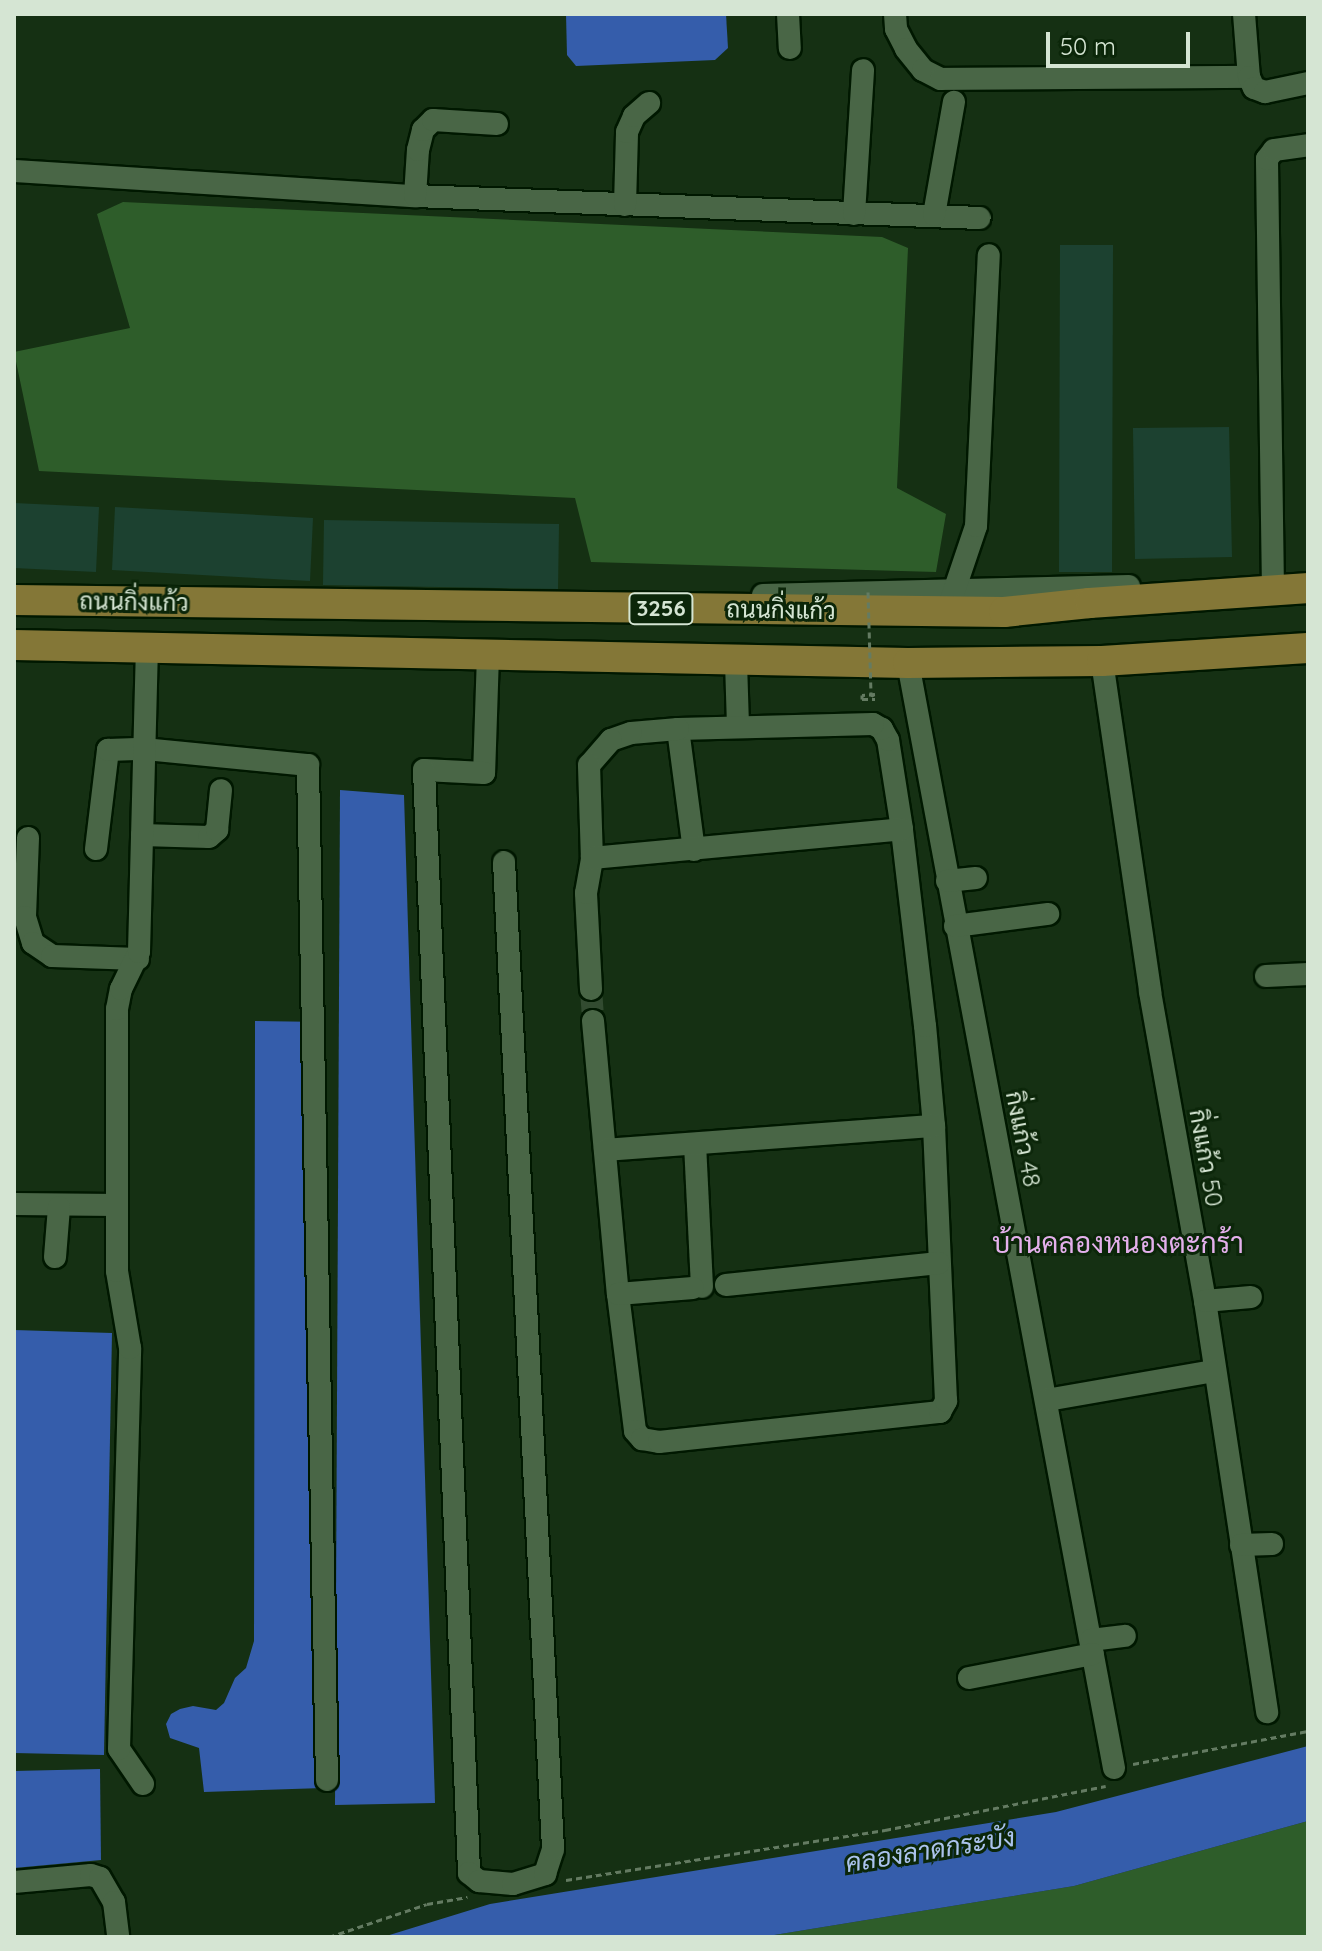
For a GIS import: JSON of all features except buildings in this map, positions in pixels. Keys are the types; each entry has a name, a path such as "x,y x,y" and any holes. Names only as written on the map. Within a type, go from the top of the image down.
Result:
{"main road":[{"name":"ถนนกิ่งแก้ว","path":"14,600 286,605 951,602 1004,612 1308,585"},
{"name":"ถนนกิ่งแก้ว","path":"14,645 736,662 908,663 1102,661 1308,648"}],"street":[{"path":"788,14 790,48"},
{"path":"895,14 896,29 906,49 923,70 941,79 1249,77"},
{"path":"1244,14 1249,77 1254,88 1265,92 1308,83"},
{"path":"854,214 863,70"},
{"path":"934,215 954,102"},
{"path":"625,205 630,122 649,103"},
{"path":"415,196 418,150 423,130 433,120 497,124"},
{"path":"1273,587 1267,159 1274,150 1308,145"},
{"path":"14,171 415,196 980,218"},
{"path":"951,602 976,526 989,255"},
{"path":"143,1784 119,1749 130,1348 118,1284 117,1009 121,989 138,959 147,648"},
{"path":"488,655 484,773 424,770 469,1873 479,1881 513,1884 545,1874 553,1849 504,862"},
{"name":"กิ่งแก้ว 50","path":"1102,661 1150,992 1205,1301 1267,1712"},
{"path":"736,662 738,725"},
{"name":"กิ่งแก้ว 48","path":"908,663 1114,1768"},
{"path":"591,989 586,893 592,858 588,775 596,754 604,744 631,733 738,725 873,724 882,729 888,740 902,829 934,1126 946,1401 934,1415 659,1442 642,1439 631,1422 593,1021"},
{"path":"678,729 694,850"},
{"path":"96,849 104,755 111,748 308,765 327,1780"},
{"path":"142,835 209,837 217,830 221,790"},
{"path":"592,858 902,829"},
{"path":"28,838 25,917 33,943 52,956 138,959"},
{"path":"947,881 976,878"},
{"path":"955,926 1048,914"},
{"path":"1266,976 1308,974"},
{"path":"605,1150 934,1126"},
{"path":"618,1294 698,1287 695,1144"},
{"path":"14,1204 59,1207 117,1205"},
{"path":"55,1257 59,1207"},
{"path":"726,1285 939,1263"},
{"path":"1205,1301 1251,1297"},
{"path":"1047,1400 1214,1371"},
{"path":"1241,1545 1272,1544"},
{"path":"969,1678 1125,1636"},
{"path":"14,1882 91,1875 100,1878 114,1902 118,1937"}],"path":[{"path":"868,592 873,697"},
{"path":"554,1882 885,1830 1118,1783 1114,1768 1308,1731"},
{"path":"329,1937 427,1904 469,1897"}],"green space":[{"path":"123,202 882,237 908,248 897,488 946,514 936,572 591,562 575,498 39,471 14,352 130,328 97,214"},
{"path":"1308,1821 1308,1937 762,1937 1074,1886"}],"water":[{"path":"566,14 726,14 728,48 715,60 576,66 567,55"},
{"path":"340,790 404,795 435,1803 335,1805"},
{"path":"255,1021 325,1022 323,1788 204,1792 199,1748 170,1738 166,1724 171,1714 180,1709 193,1706 216,1710 224,1703 235,1678 246,1668 254,1641"},
{"path":"14,1330 112,1333 104,1755 14,1753"},
{"name":"คลองลาดกระบัง","path":"1308,1746 1308,1821 1074,1886 762,1937 383,1937 490,1904 1056,1812"},
{"path":"100,1769 101,1860 14,1868 14,1771"}],"tunnel":[{"path":"591,989 593,1021"}],"district":[{"name":"บ้านคลองหนองตะกร้า","path":"1118,1243"}]}
